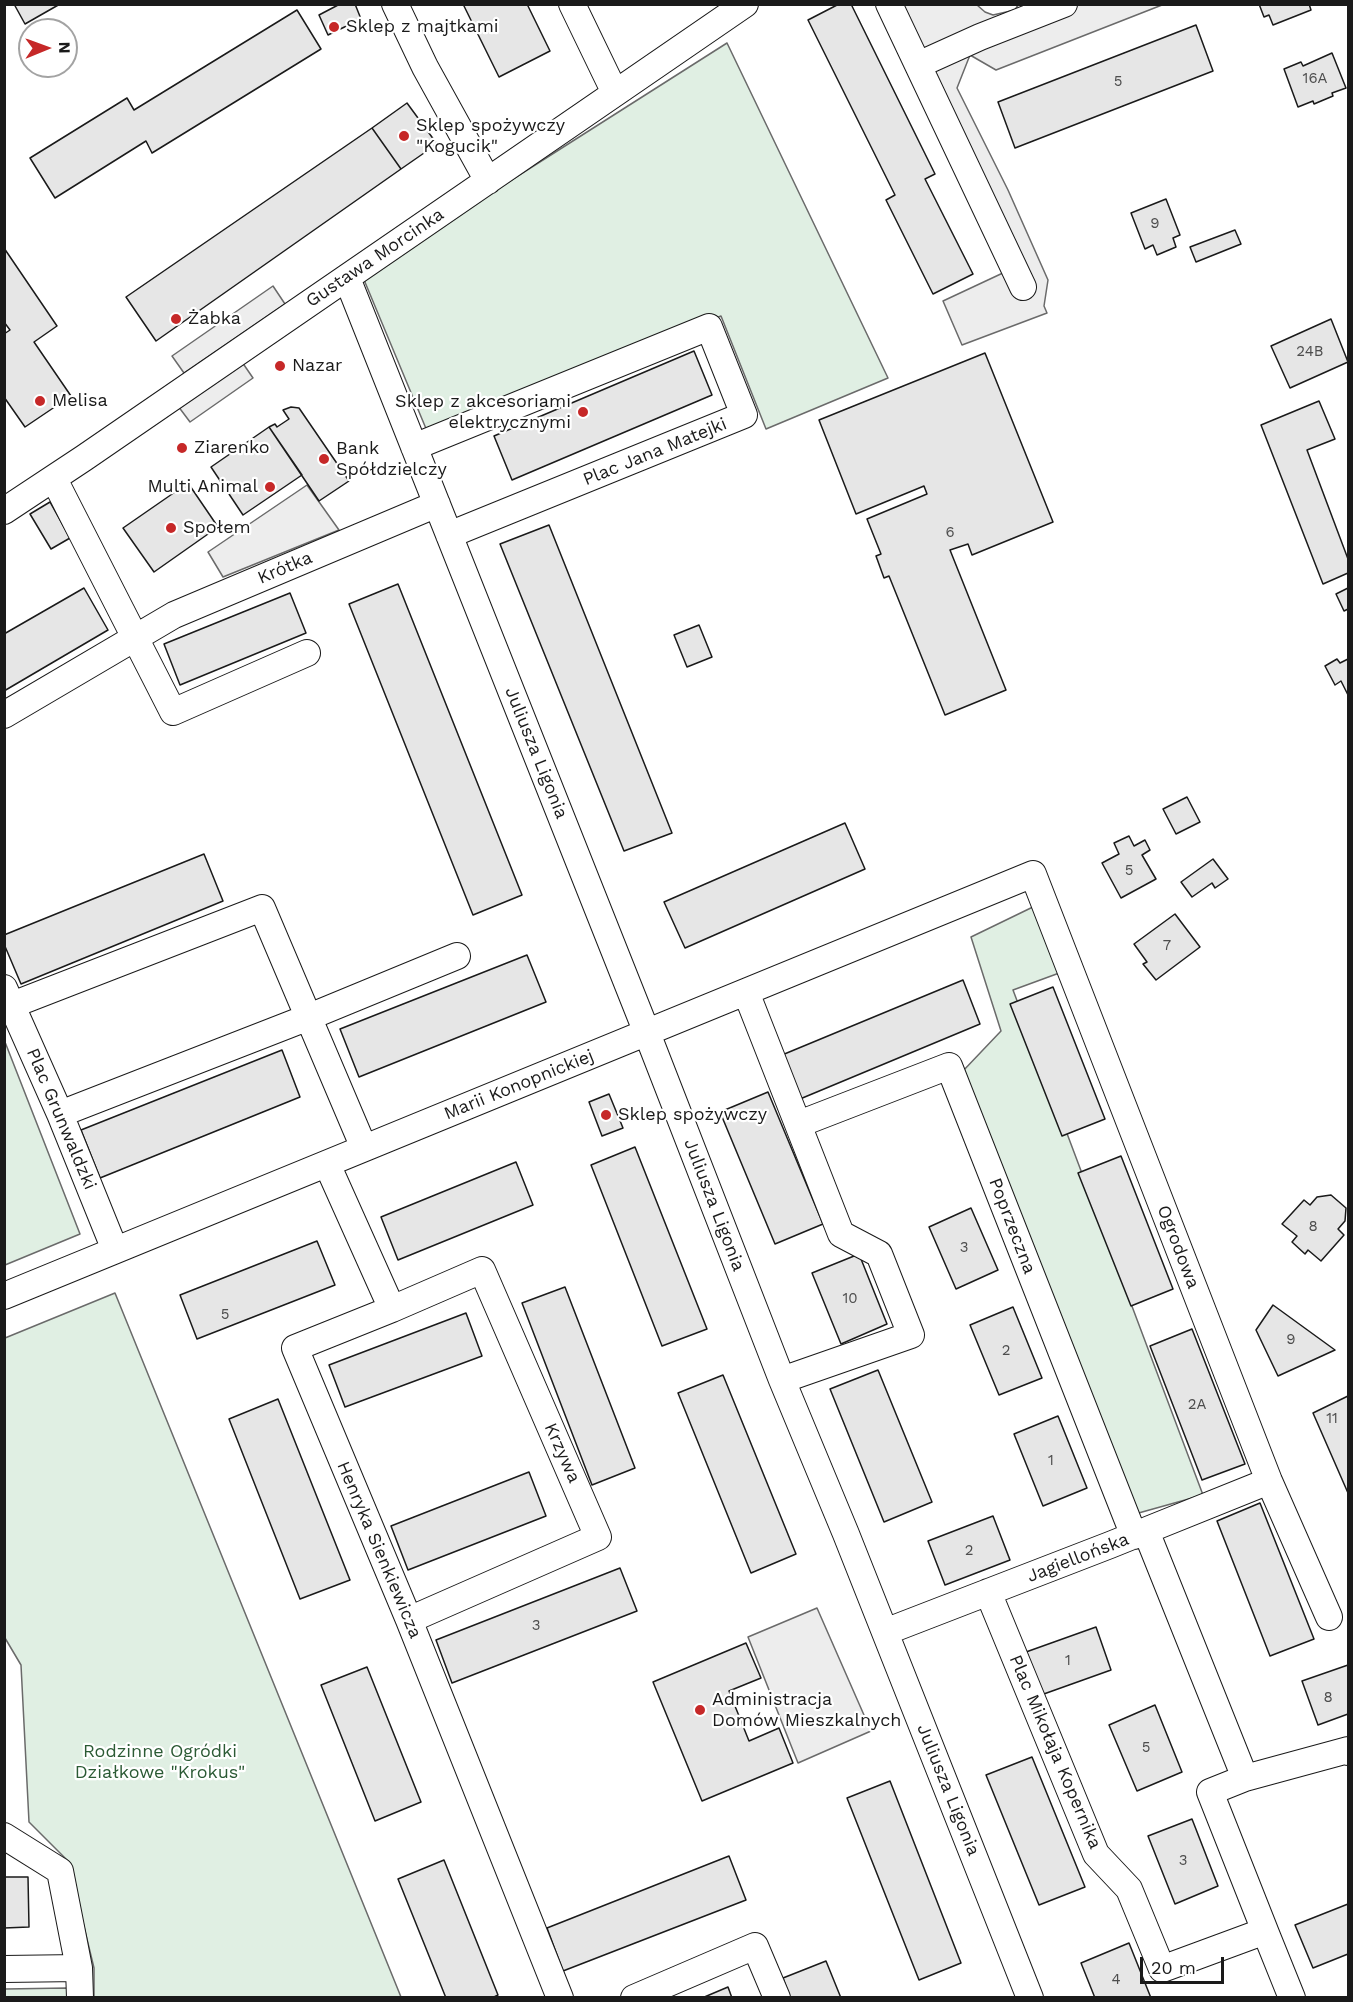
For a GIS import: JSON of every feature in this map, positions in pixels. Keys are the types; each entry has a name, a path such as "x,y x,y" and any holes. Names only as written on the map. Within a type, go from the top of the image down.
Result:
{"street":[{"path":"395,4 425,67 488,181"},
{"path":"572,4 615,93"},
{"name":"Gustawa Morcinka","path":"4,511 54,479 745,4"},
{"path":"889,4 1023,287"},
{"path":"918,65 980,37 1064,4"},
{"name":"Juliusza Ligonia","path":"347,278 647,1032 782,1380 1030,1998"},
{"name":"Plac Jana Matejki","path":"414,447 709,327 744,415 449,535"},
{"path":"54,479 172,712 307,653"},
{"name":"Krótka","path":"4,715 174,615 437,504"},
{"name":"Marii Konopnickiej","path":"4,1296 1033,874"},
{"name":"Ogrodowa","path":"1033,874 1269,1481 1329,1617"},
{"path":"8,997 262,908 364,1148"},
{"path":"60,1114 309,1017 457,956"},
{"path":"746,992 841,1234 879,1254 911,1335 782,1380"},
{"name":"Plac Grunwaldzki","path":"8,997 60,1114 115,1250"},
{"name":"Poprzeczna","path":"799,1124 949,1066 1140,1534"},
{"path":"327,1164 392,1309"},
{"name":"Krzywa","path":"392,1309 482,1270 598,1537 409,1620"},
{"name":"Henryka Sienkiewicza","path":"392,1309 295,1348 409,1620 560,1998"},
{"name":"Jagiellońska","path":"885,1632 1140,1534 1269,1481"},
{"path":"1140,1534 1245,1778"},
{"name":"Plac Mikołaja Kopernika","path":"988,1592 1096,1854 1129,1889 1162,1969 1266,1931"},
{"path":"1292,1998 1210,1792 1245,1778 1348,1750 1348,1752"},
{"path":"4,1836 60,1871 79,1968 80,1998"},
{"path":"634,1998 755,1946 777,1998"},
{"path":"4,1969 79,1968"}],"green space":[{"path":"727,43 888,378 766,429 721,316 427,431 362,275"},
{"path":"1037,905 1062,972 1013,990 1203,1495 1135,1514 962,1072 1001,1031 971,937"},
{"path":"5,1042 80,1234 4,1265"},
{"name":"Rodzinne Ogródki Działkowe \"Krokus\"","path":"115,1293 401,1997 94,1997 94,1968 68,1861 29,1822 21,1665 5,1638 5,1338"},
{"path":"67,1988 67,1997 5,1997 5,1989"}],"shaded area":[{"path":"879,5 977,5 993,15 1015,10 1018,5 1162,5 996,70 970,55 957,88 1008,190 1048,280 1044,306 1047,313 962,345 943,301 1005,272"},
{"path":"273,286 285,304 184,373 172,356"},
{"path":"242,362 253,378 190,422 178,406"},
{"path":"307,485 339,530 223,577 208,552"},
{"path":"817,1608 871,1731 798,1763 748,1637"}],"building":[{"path":"14,4 60,4 36,18 22,18"},
{"name":"Sklep z majtkami","path":"340,4 355,4 361,19 328,35 319,15"},
{"path":"463,4 527,4 550,51 499,77"},
{"path":"839,4 851,4 935,174 925,179 973,274 933,294 886,200 895,195 808,20"},
{"path":"1259,4 1309,4 1311,10 1273,25 1269,15 1264,17"},
{"path":"297,10 321,49 152,153 146,141 55,198 30,158 127,98 134,110"},
{"path":"1196,25 1213,71 1015,148 998,102"},
{"path":"1332,53 1346,88 1314,104 1313,101 1298,107 1284,69 1301,62 1303,66"},
{"name":"Sklep spożywczy \"Kogucik\"","path":"407,103 437,144 401,169 372,128"},
{"path":"372,128 401,169 156,341 126,297"},
{"path":"1166,199 1180,235 1173,238 1176,247 1157,255 1153,245 1145,249 1131,213"},
{"path":"1235,230 1241,244 1196,262 1190,247"},
{"path":"4,248 57,326 34,342 71,396 25,427 4,397 4,334 10,330 4,322"},
{"path":"1331,319 1348,362 1290,388 1271,346"},
{"path":"694,351 712,395 512,480 494,436"},
{"path":"985,353 1053,522 972,555 968,544 950,550 1006,690 945,715 889,576 884,578 876,556 881,554 867,519 927,494 924,486 856,514 819,420"},
{"path":"1319,401 1335,439 1307,450 1348,559 1348,573 1323,584 1261,425"},
{"path":"291,407 299,408 349,481 319,501 269,427 275,424 277,427 289,419 283,410"},
{"path":"269,427 302,475 243,515 211,467"},
{"name":"Społem","path":"188,483 218,527 154,572 123,528"},
{"path":"50,502 70,538 51,549 30,514"},
{"path":"549,525 672,833 624,851 500,544"},
{"path":"398,584 522,895 473,915 349,604"},
{"path":"84,588 108,630 4,691 4,634"},
{"path":"1348,588 1348,609 1344,611 1336,594"},
{"path":"290,593 306,633 180,685 164,644"},
{"path":"699,625 712,657 687,667 674,635"},
{"path":"1337,659 1340,663 1348,659 1348,695 1341,681 1335,685 1325,666"},
{"path":"1187,797 1200,822 1176,834 1163,809"},
{"path":"845,823 865,869 685,948 664,902"},
{"path":"1129,836 1134,846 1145,840 1150,850 1142,855 1156,879 1121,898 1102,863 1119,854 1114,843"},
{"path":"204,854 223,901 21,984 4,944 4,935"},
{"path":"1213,859 1228,879 1215,888 1212,883 1192,897 1181,882"},
{"path":"1175,914 1200,947 1156,980 1143,964 1147,962 1134,944"},
{"path":"527,955 546,1002 359,1077 340,1029"},
{"path":"963,980 980,1024 800,1099 782,1055"},
{"path":"1053,987 1105,1119 1062,1136 1010,1004"},
{"path":"282,1050 300,1097 100,1178 81,1130"},
{"path":"768,1092 823,1224 775,1244 720,1112"},
{"name":"Sklep spożywczy","path":"609,1094 623,1128 602,1136 589,1102"},
{"path":"635,1147 707,1329 662,1346 591,1165"},
{"path":"1121,1156 1173,1289 1131,1306 1078,1173"},
{"path":"516,1162 533,1205 398,1260 381,1217"},
{"path":"1331,1195 1346,1208 1345,1221 1338,1229 1344,1235 1321,1261 1308,1250 1305,1254 1292,1242 1297,1236 1282,1224 1304,1200 1310,1205 1317,1197"},
{"path":"971,1208 998,1270 956,1289 929,1227"},
{"path":"317,1241 335,1285 197,1339 180,1295"},
{"path":"859,1254 887,1324 841,1344 812,1273"},
{"path":"565,1287 635,1468 592,1485 522,1303"},
{"path":"1273,1305 1335,1350 1278,1376 1256,1330"},
{"path":"1013,1307 1042,1378 999,1395 970,1325"},
{"path":"466,1313 482,1356 345,1407 329,1365"},
{"path":"1192,1329 1245,1464 1202,1480 1150,1346"},
{"path":"878,1370 932,1502 884,1522 830,1389"},
{"path":"723,1375 796,1554 751,1573 678,1393"},
{"path":"1348,1396 1348,1493 1313,1413"},
{"path":"278,1399 350,1580 300,1599 229,1419"},
{"path":"1058,1416 1087,1488 1043,1506 1014,1434"},
{"path":"529,1472 546,1516 408,1570 391,1526"},
{"path":"1260,1503 1314,1639 1270,1656 1217,1521"},
{"path":"993,1516 1010,1560 945,1585 928,1541"},
{"path":"620,1568 637,1611 452,1683 436,1640"},
{"path":"1096,1627 1111,1670 1041,1695 1026,1652"},
{"name":"Administracja Domów Mieszkalnych","path":"746,1643 761,1678 729,1691 749,1741 779,1728 793,1763 702,1801 653,1682"},
{"path":"1348,1665 1348,1714 1318,1725 1302,1681"},
{"path":"367,1667 421,1802 375,1821 321,1685"},
{"path":"1155,1705 1182,1772 1137,1791 1109,1725"},
{"path":"1032,1757 1085,1887 1039,1905 986,1775"},
{"path":"890,1781 961,1963 919,1980 847,1798"},
{"path":"1192,1819 1218,1886 1175,1904 1148,1836"},
{"path":"729,1856 746,1900 563,1971 547,1928"},
{"path":"444,1860 498,1995 492,1998 446,1998 398,1879"},
{"path":"4,1877 28,1877 29,1927 4,1928"},
{"path":"1348,1904 1348,1954 1313,1968 1295,1925"},
{"path":"1129,1943 1151,1998 1095,1998 1081,1963"},
{"path":"826,1961 841,1998 790,1998 783,1978"},
{"path":"728,1987 732,1998 702,1998"}],"place":[{"name":"Sklep z majtkami","path":"334,27"},
{"name":"Sklep spożywczy \"Kogucik\"","path":"404,136"},
{"name":"Żabka","path":"176,319"},
{"name":"Nazar","path":"280,366"},
{"name":"Melisa","path":"40,401"},
{"name":"Sklep z akcesoriami elektrycznymi","path":"583,412"},
{"name":"Ziarenko","path":"182,448"},
{"name":"Bank Spółdzielczy","path":"324,459"},
{"name":"Multi Animal","path":"270,487"},
{"name":"Społem","path":"171,528"},
{"name":"Sklep spożywczy","path":"606,1115"},
{"name":"Administracja Domów Mieszkalnych","path":"700,1710"}]}
